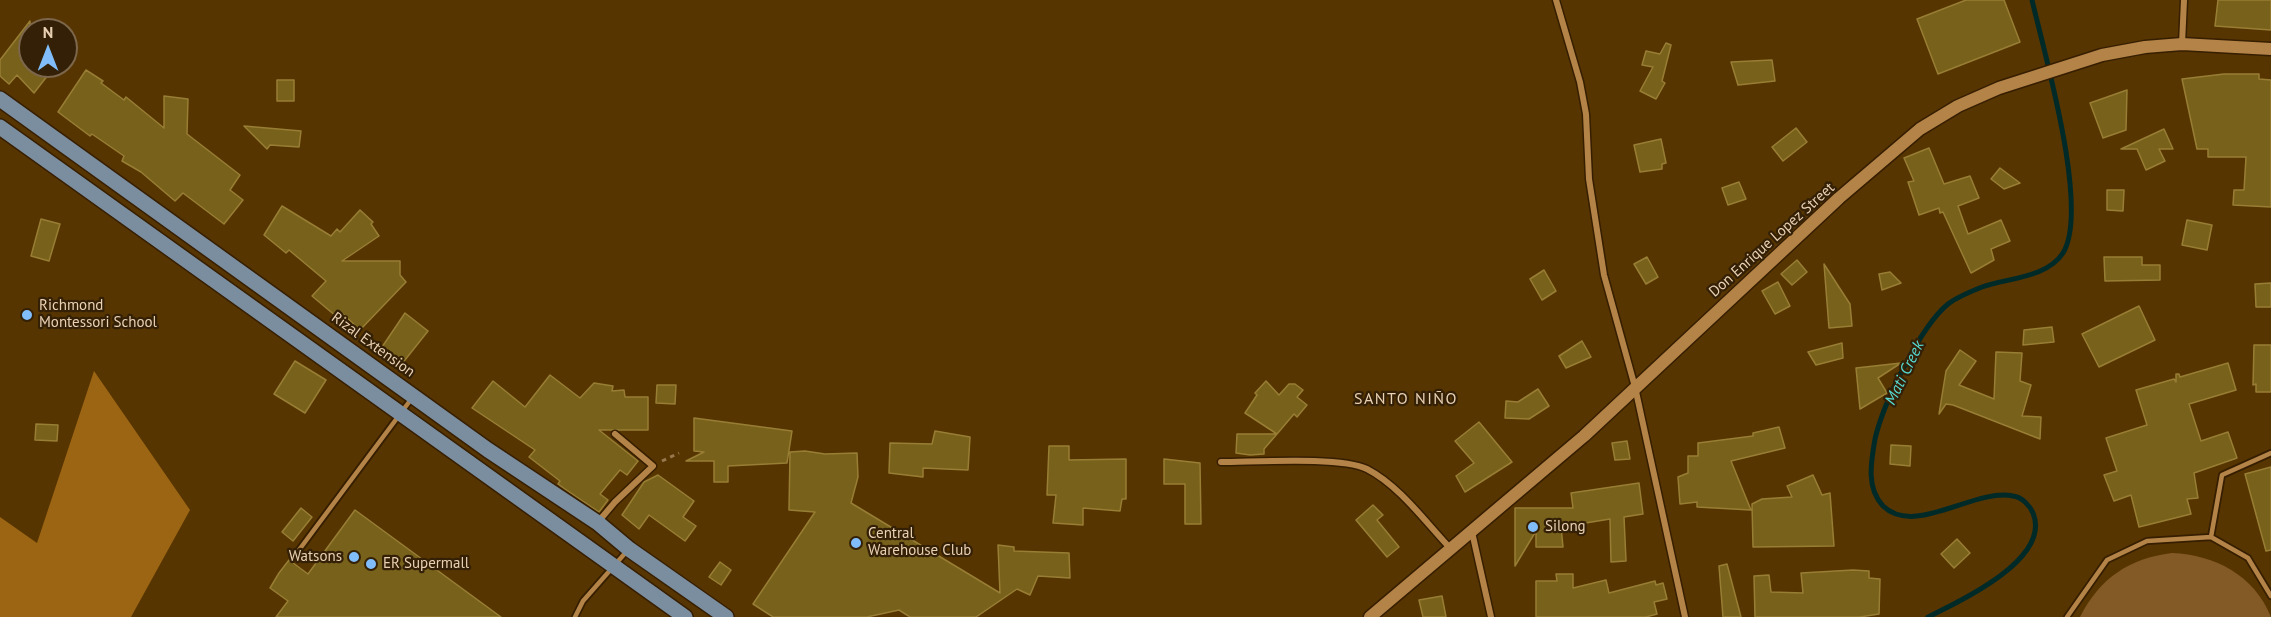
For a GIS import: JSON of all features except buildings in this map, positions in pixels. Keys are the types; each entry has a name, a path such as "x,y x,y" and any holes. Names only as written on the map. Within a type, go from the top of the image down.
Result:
{"main road":[{"name":"Rizal Extension","path":"0,99 414,396 598,523 628,549 726,617"},
{"path":"0,127 685,617"}],"street":[{"path":"1556,0 1580,82 1586,114 1589,179 1604,275 1635,387 1685,617"},
{"path":"2182,44 2184,0"},
{"name":"Don Enrique Lopez Street","path":"1370,617 1584,436 1839,198 1920,129 1958,106 2030,78 2134,49 2182,44 2271,49"},
{"path":"598,523 615,502 653,466 615,434"},
{"path":"1221,462 1346,462 1367,469 1390,486 1451,549"},
{"path":"1472,532 1491,617"}],"lane":[{"path":"299,550 414,396"},
{"path":"2211,537 2222,475 2271,453"},
{"path":"2067,617 2107,560 2147,541 2211,537 2248,558 2271,596"},
{"path":"574,617 583,601 628,549"}],"path":[{"path":"653,466 679,453"}],"shaded area":[{"path":"94,371 190,510 131,617 0,617 0,517 37,543"},
{"path":"2172,553 2203,558 2231,570 2254,590 2264,602 2271,617 2080,617 2096,592 2117,573 2142,560"}],"waterway":[{"name":"Mati Creek","path":"1928,617 1980,590 1999,577 2029,547 2035,530 2033,513 2030,508 2022,500 2013,496 1998,495 1928,514 1911,516 1896,514 1883,506 1878,499 1871,474 1875,439 1886,406 1904,367 1937,315 1948,304 1982,287 2047,268 2063,253 2070,232 2071,202 2068,167 2054,91 2032,0"}],"place":[{"name":"Richmond Montessori School","path":"27,315"},
{"name":"Silong","path":"1533,527"},
{"name":"Central Warehouse Club","path":"856,543"},
{"name":"Watsons","path":"354,557"},
{"name":"ER Supermall","path":"371,564"}],"district":[{"name":"SANTO NIÑO","path":"1406,399"}]}
